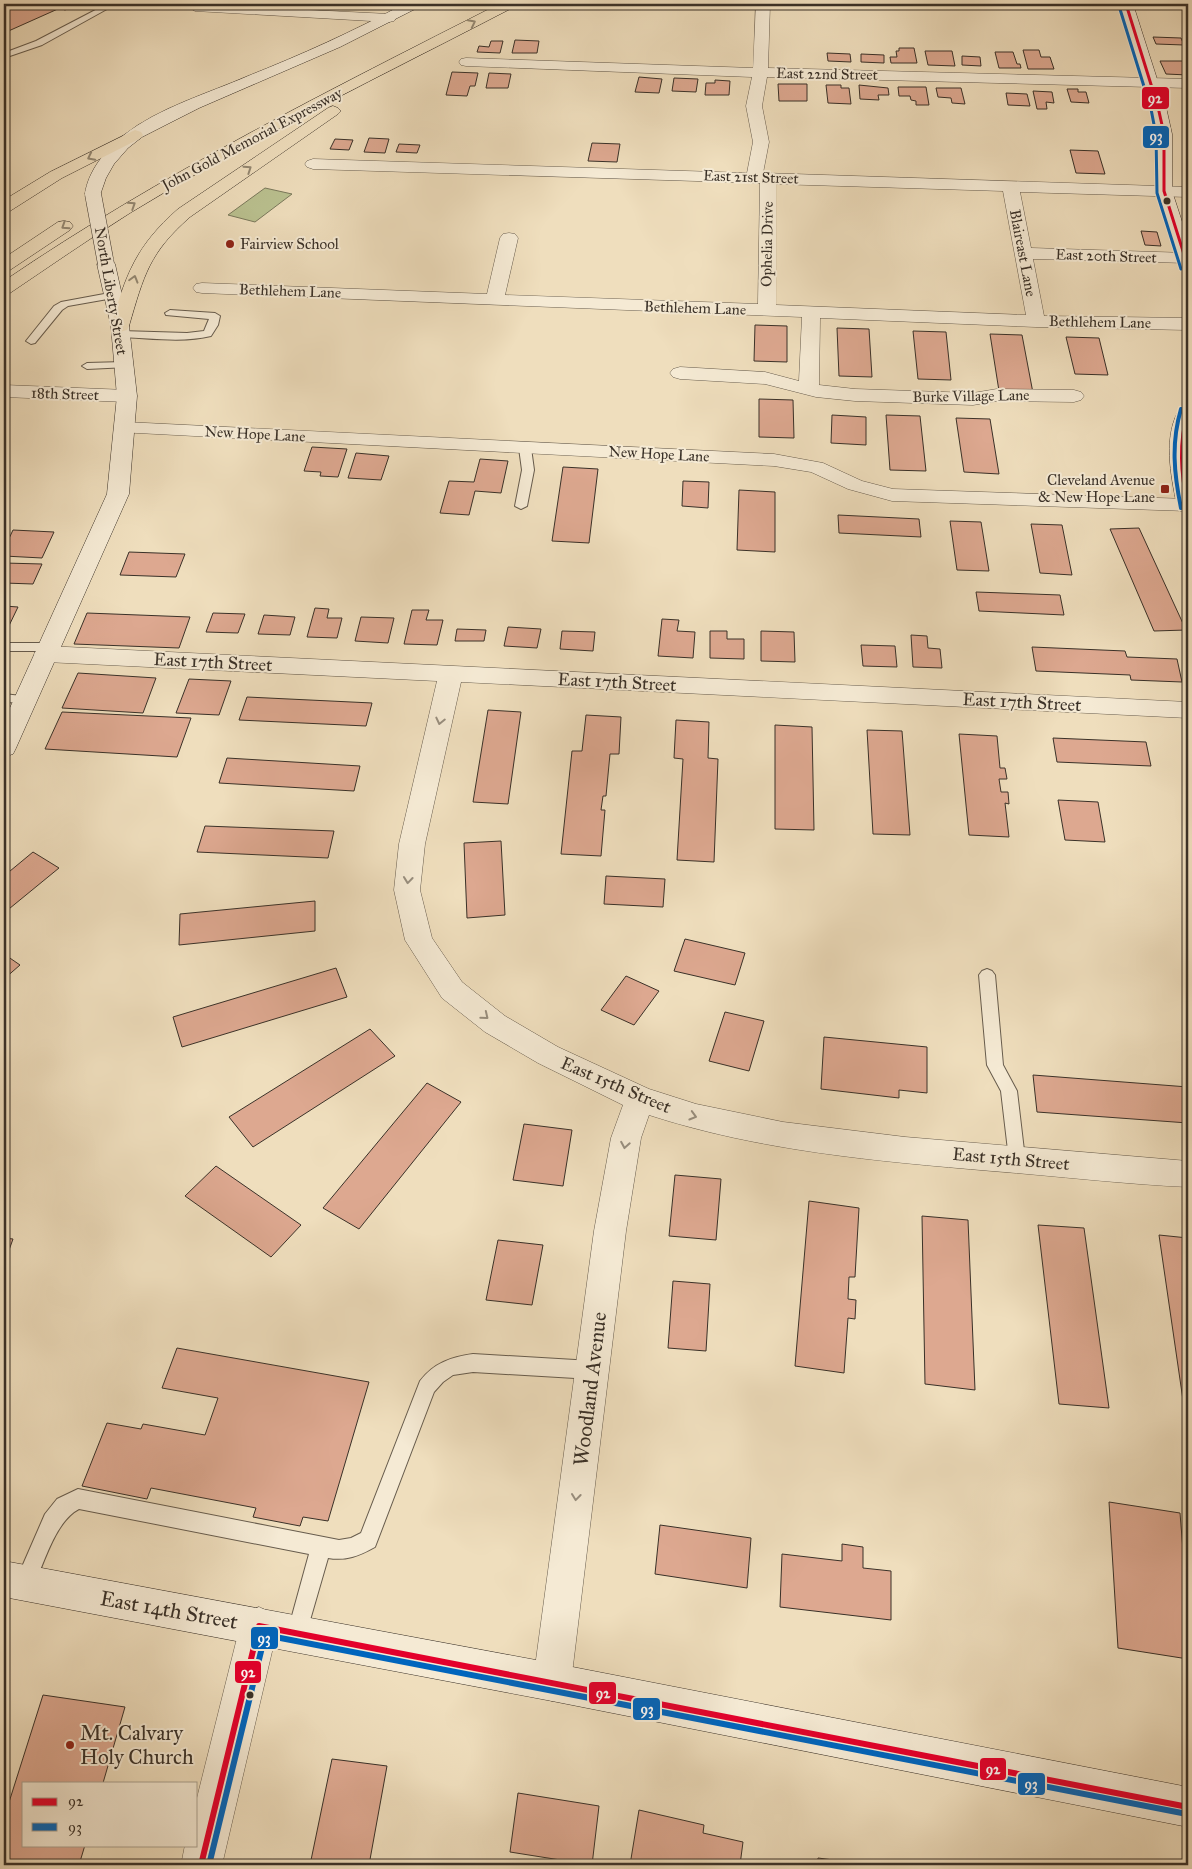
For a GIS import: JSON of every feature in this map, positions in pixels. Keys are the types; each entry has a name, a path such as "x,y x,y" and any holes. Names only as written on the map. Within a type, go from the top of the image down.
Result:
{"highway":[{"name":"John Gold Memorial Expressway","path":"328,79 477,4"},
{"name":"John Gold Memorial Expressway","path":"4,289 138,201 291,116 509,4"},
{"path":"121,330 136,270 148,248 163,230 184,213 436,41"},
{"path":"4,207 56,175 134,135"},
{"path":"4,266 101,196"}],"street":[{"path":"101,196 96,183 110,158 134,135 202,101 334,46 414,4"},
{"path":"761,177 761,142 754,106 760,72 763,4"},
{"path":"1126,4 1151,82 1164,134 1164,191 1187,261"},
{"path":"195,7 389,18"},
{"name":"East 22nd Street","path":"466,62 1188,83"},
{"name":"East 21st Street","path":"313,164 1188,192"},
{"name":"Ophelia Drive","path":"761,177 767,310"},
{"name":"Blaireast Lane","path":"1010,185 1036,321"},
{"name":"North Liberty Street","path":"4,748 9,725 26,700 118,494 127,396 121,330 115,295 106,264 101,196"},
{"path":"495,300 509,238"},
{"name":"East 20th Street","path":"1024,254 1187,261"},
{"name":"Bethlehem Lane","path":"202,288 1036,321 1188,324"},
{"path":"809,389 811,311"},
{"name":"Burke Village Lane","path":"680,373 765,378 809,389 855,395 972,399 996,395 1074,396"},
{"name":"18th Street","path":"4,391 127,396"},
{"path":"1188,411 1180,441 1181,471 1188,506"},
{"name":"New Hope Lane","path":"125,428 774,460 816,467 855,485 892,495 1188,506"},
{"name":"East 17th Street","path":"47,651 451,674 1188,710"},
{"name":"East 15th Street","path":"451,674 412,844 407,890 420,940 452,990 495,1024 548,1055 640,1099 696,1117 783,1135 905,1150 1188,1174"},
{"name":"Woodland Avenue","path":"552,1682 610,1231 624,1147 640,1099"},
{"name":"East 14th Street","path":"14,1581 552,1682 1188,1807"},
{"path":"201,1865 259,1626"}],"lane":[{"path":"4,56 39,43 112,4"},
{"path":"31,341 58,308 64,304 115,295"},
{"path":"121,330 187,336 207,334 213,325 215,316 170,313"},
{"path":"86,366 124,365"},
{"path":"521,506 528,470 525,448"},
{"path":"4,647 47,651"},
{"path":"4,698 26,700"},
{"path":"987,975 995,1065 1009,1091 1016,1160"},
{"path":"14,1581 52,1520 64,1506 78,1499 339,1550 353,1548 368,1540 426,1387 445,1368 473,1363 592,1370"},
{"path":"297,1634 321,1546"}],"green space":[{"path":"265,188 292,194 255,222 228,215"}],"building":[{"path":"4,4 78,4 65,10 60,8 4,33"},
{"path":"889,4 913,4 914,6 889,7"},
{"path":"920,4 944,4 945,9 921,7"},
{"path":"1153,37 1181,38 1184,45 1156,44"},
{"path":"515,40 539,41 537,53 512,53"},
{"path":"491,41 503,41 500,53 477,52 479,46 489,47"},
{"path":"899,48 914,48 917,63 891,63 890,57 897,57 896,51 899,51"},
{"path":"1023,50 1039,50 1041,57 1050,57 1054,69 1028,69"},
{"path":"925,51 952,51 955,66 928,65"},
{"path":"995,52 1013,52 1017,64 1020,64 1021,68 999,68"},
{"path":"827,53 850,54 851,62 828,61"},
{"path":"861,54 884,55 884,63 861,62"},
{"path":"962,56 980,57 981,66 962,65"},
{"path":"1160,61 1183,61 1188,75 1166,74"},
{"path":"452,72 478,73 475,86 470,86 467,96 446,95"},
{"path":"489,73 511,74 508,88 486,88"},
{"path":"639,77 662,79 659,93 635,92"},
{"path":"674,78 698,79 696,92 672,91"},
{"path":"715,80 730,81 729,95 705,95 706,83 715,83"},
{"path":"778,84 807,84 807,101 779,101"},
{"path":"826,85 841,85 841,88 849,88 851,104 828,103"},
{"path":"859,85 888,88 889,95 878,95 879,100 860,99"},
{"path":"898,87 926,87 929,105 916,105 916,101 911,100 910,96 899,96"},
{"path":"936,88 961,88 965,104 952,103 951,98 938,97"},
{"path":"1067,89 1078,89 1078,92 1086,92 1089,103 1071,102"},
{"path":"1033,91 1052,92 1054,103 1046,102 1047,109 1037,109"},
{"path":"1006,93 1027,94 1030,106 1008,105"},
{"path":"369,138 389,139 385,153 364,152"},
{"path":"335,139 353,140 349,150 330,149"},
{"path":"592,143 620,144 617,162 588,161"},
{"path":"399,144 420,145 417,153 396,152"},
{"path":"1070,150 1098,151 1105,174 1076,173"},
{"path":"1141,231 1157,232 1161,246 1145,245"},
{"path":"755,325 787,326 787,362 754,361"},
{"path":"837,328 869,329 872,377 839,376"},
{"path":"913,331 946,332 951,380 918,379"},
{"path":"990,334 1022,335 1033,393 999,391"},
{"path":"1066,337 1099,338 1108,375 1075,374"},
{"path":"759,399 793,400 794,438 759,437"},
{"path":"832,415 866,417 866,445 831,443"},
{"path":"886,415 920,416 926,471 890,470"},
{"path":"956,418 990,419 999,474 964,472"},
{"path":"312,447 347,449 338,477 320,476 321,472 304,471"},
{"path":"356,453 389,456 381,480 348,478"},
{"path":"480,459 508,461 501,493 475,491 469,515 440,513 449,481 474,482"},
{"path":"563,467 598,469 589,543 552,541"},
{"path":"683,481 709,482 708,508 682,506"},
{"path":"739,490 775,492 775,552 737,550"},
{"path":"838,515 919,519 921,537 839,533"},
{"path":"950,521 981,522 989,571 957,570"},
{"path":"1031,524 1062,525 1072,575 1040,573"},
{"path":"1139,528 1186,630 1154,631 1110,529"},
{"path":"13,530 54,532 42,558 4,556 4,549"},
{"path":"129,552 185,554 176,577 120,575"},
{"path":"4,563 42,564 33,584 4,583"},
{"path":"976,592 1060,595 1064,615 979,611"},
{"path":"4,606 18,607 5,634 4,634"},
{"path":"315,608 329,609 327,618 342,618 337,638 307,637"},
{"path":"412,610 429,610 426,620 443,620 437,645 404,644"},
{"path":"87,613 190,617 179,648 74,644"},
{"path":"213,613 245,614 238,633 206,632"},
{"path":"264,615 295,617 290,635 258,634"},
{"path":"361,617 394,618 388,643 355,641"},
{"path":"662,619 679,620 677,631 695,632 693,658 658,656"},
{"path":"508,627 541,629 537,648 504,646"},
{"path":"457,629 486,630 484,641 455,641"},
{"path":"562,631 595,632 593,651 560,649"},
{"path":"710,631 727,631 727,639 744,639 744,659 710,658"},
{"path":"761,631 794,632 795,662 761,661"},
{"path":"911,635 927,636 928,648 940,649 942,668 913,667"},
{"path":"861,645 895,646 897,667 863,666"},
{"path":"1032,647 1125,651 1127,657 1177,659 1182,682 1131,680 1130,675 1036,671"},
{"path":"78,673 156,678 143,713 62,708"},
{"path":"189,679 231,681 219,715 176,713"},
{"path":"247,697 372,703 366,726 239,720"},
{"path":"488,710 521,712 508,804 473,802"},
{"path":"62,712 191,718 177,757 45,749"},
{"path":"586,715 621,717 619,754 610,754 606,796 603,796 601,810 605,810 601,856 561,854 572,751 582,751"},
{"path":"676,720 709,722 708,758 718,759 714,862 677,860 683,759 674,758"},
{"path":"775,725 812,727 814,830 775,829"},
{"path":"867,730 902,731 910,835 873,834"},
{"path":"959,734 997,736 1000,768 1005,768 1007,779 999,779 1001,792 1008,792 1009,804 1005,803 1009,837 969,835"},
{"path":"1053,738 1146,742 1151,766 1057,762"},
{"path":"227,758 360,766 354,791 219,783"},
{"path":"1058,800 1098,802 1105,842 1065,840"},
{"path":"205,826 334,831 328,858 197,852"},
{"path":"501,841 505,915 467,918 464,843"},
{"path":"33,852 59,868 4,913 4,876"},
{"path":"606,876 665,879 663,907 604,904"},
{"path":"315,901 315,931 179,945 180,914"},
{"path":"685,939 745,953 735,985 674,971"},
{"path":"4,954 20,965 4,979"},
{"path":"336,968 347,997 182,1047 173,1017"},
{"path":"626,976 659,991 634,1025 601,1010"},
{"path":"725,1012 764,1021 749,1071 709,1061"},
{"path":"370,1029 395,1056 253,1147 229,1117"},
{"path":"824,1037 927,1047 927,1093 899,1090 899,1098 821,1089"},
{"path":"1033,1075 1188,1087 1188,1123 1037,1112"},
{"path":"427,1083 461,1102 359,1229 323,1208"},
{"path":"524,1124 572,1130 563,1186 513,1180"},
{"path":"216,1166 301,1225 271,1257 185,1196"},
{"path":"675,1175 721,1179 716,1240 669,1236"},
{"path":"809,1201 859,1208 855,1277 849,1277 848,1299 856,1300 855,1319 848,1318 844,1373 795,1366"},
{"path":"922,1216 968,1220 975,1390 925,1384"},
{"path":"1038,1225 1084,1228 1109,1408 1059,1404"},
{"path":"1159,1235 1188,1238 1188,1414 1185,1414"},
{"path":"4,1238 13,1239 4,1264"},
{"path":"498,1240 543,1245 532,1305 486,1300"},
{"path":"673,1281 710,1284 706,1351 668,1348"},
{"path":"177,1348 369,1382 328,1521 303,1517 300,1526 253,1517 256,1508 151,1488 147,1499 82,1486 107,1423 141,1429 143,1424 205,1435 218,1398 162,1388"},
{"path":"1109,1502 1180,1513 1188,1612 1188,1659 1118,1648"},
{"path":"660,1525 751,1538 747,1588 655,1574"},
{"path":"842,1544 863,1547 863,1568 891,1571 891,1620 780,1607 782,1554 842,1561"},
{"name":"Mt. Calvary Holy Church","path":"43,1695 125,1707 103,1782 22,1782 22,1846 85,1846 79,1865 4,1865 4,1818"},
{"path":"332,1759 387,1766 369,1865 310,1865"},
{"path":"518,1793 599,1806 592,1865 510,1852"},
{"path":"639,1810 704,1825 703,1833 743,1842 740,1865 630,1865"},
{"path":"818,1858 872,1865 817,1865"}],"transit line":[{"name":"92","path":"1126,4 1158,107 1164,134 1164,191 1188,267"},
{"name":"93","path":"1119,6 1151,109 1156,135 1157,193 1181,269"},
{"name":"93","path":"1181,409 1175,434 1174,470 1181,508"},
{"name":"92","path":"1188,411 1181,446 1188,506"},
{"name":"92","path":"201,1865 259,1626 1188,1807"},
{"name":"93","path":"209,1865 265,1635 1187,1814"}],"place":[{"name":"Fairview School","path":"230,244"},
{"name":"Cleveland Avenue & New Hope Lane","path":"1165,489"},
{"name":"Mt. Calvary Holy Church","path":"70,1745"}]}
